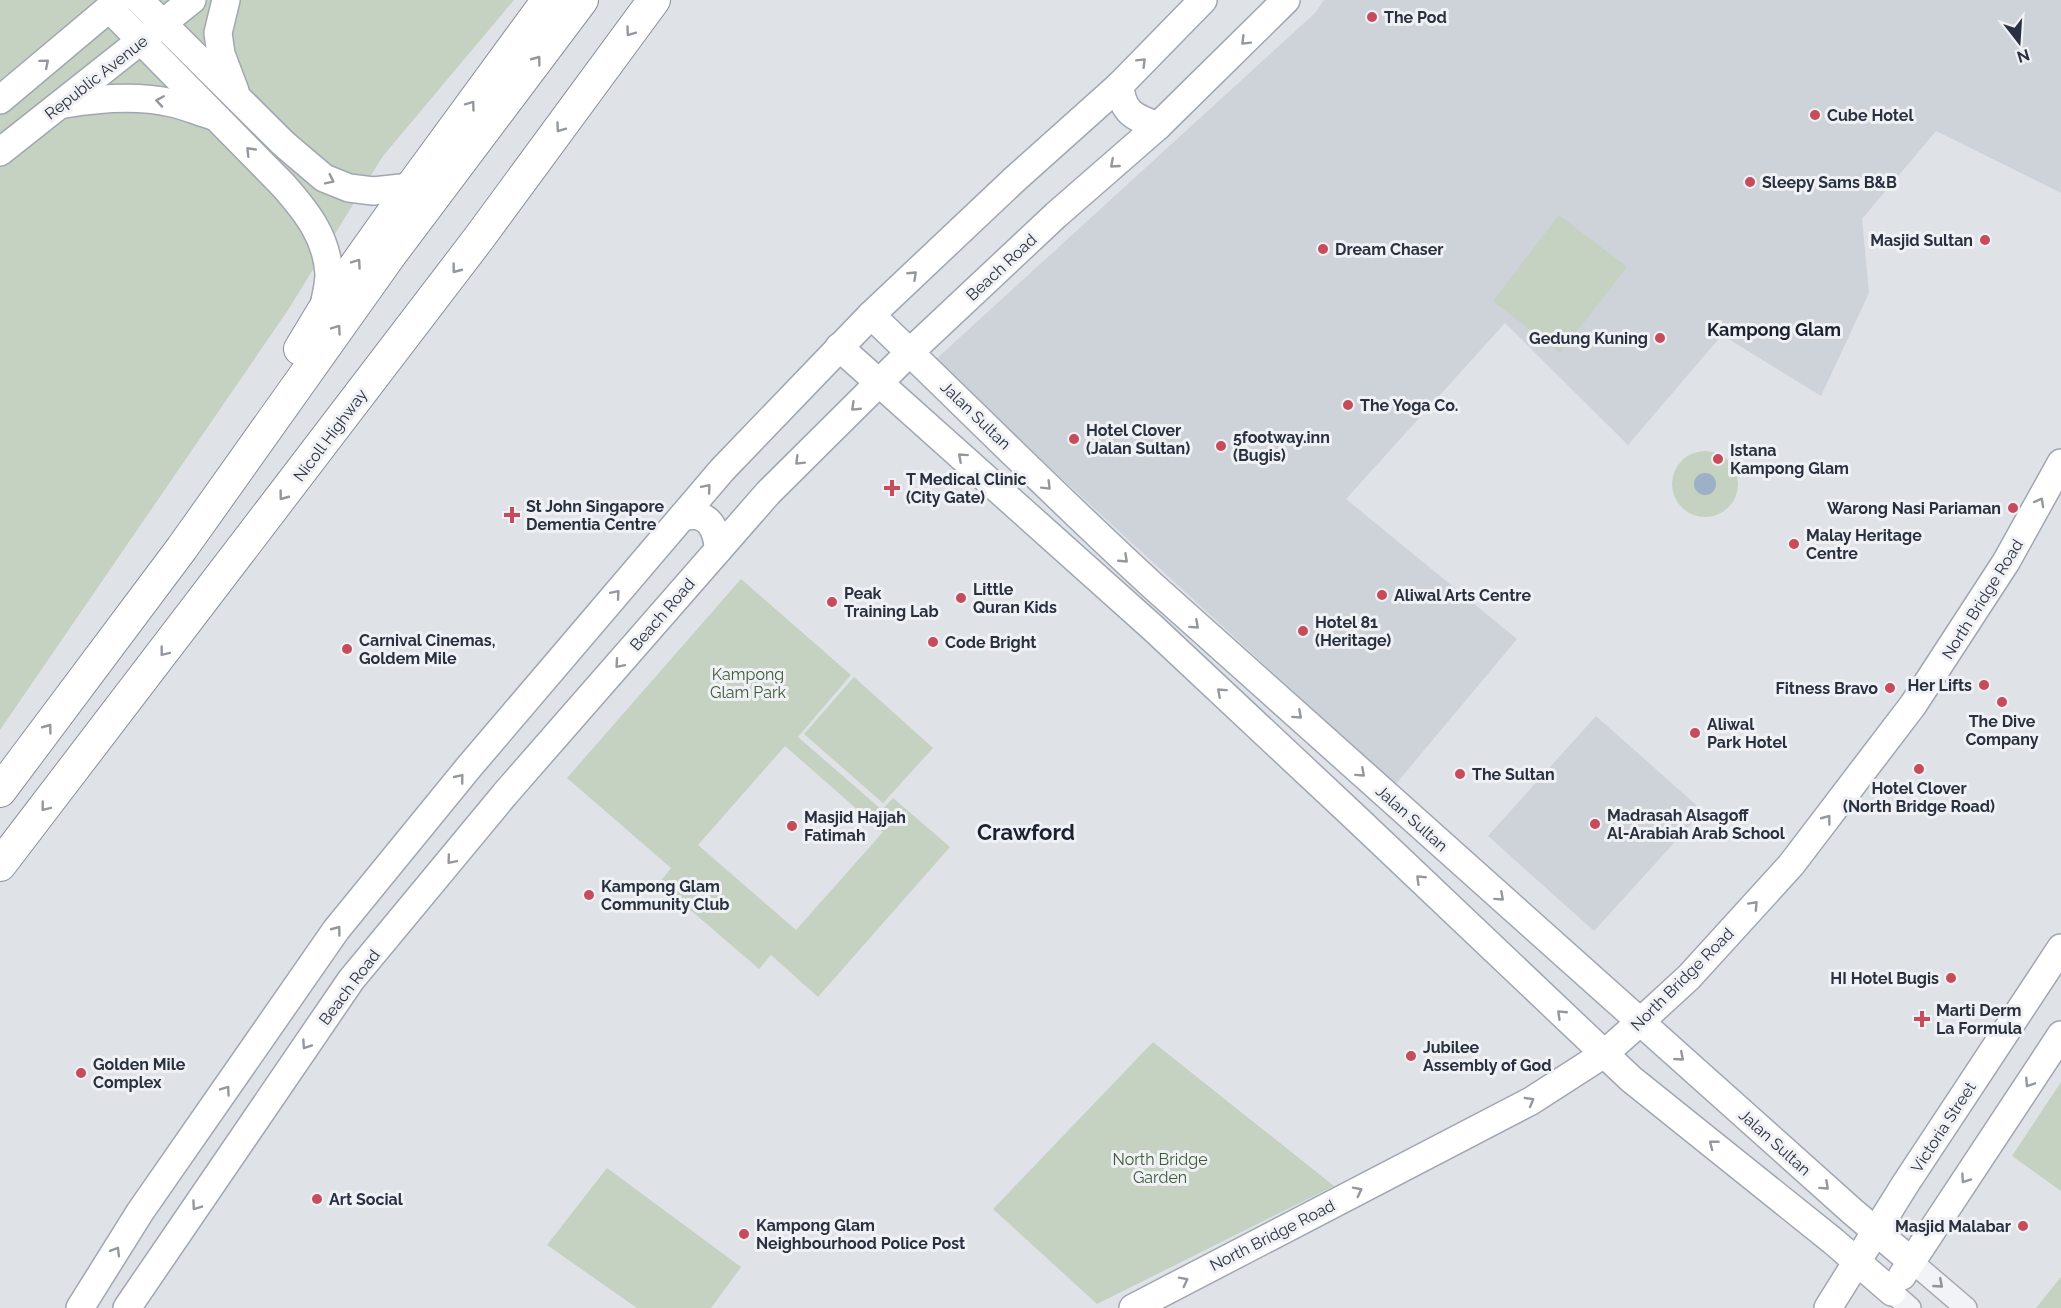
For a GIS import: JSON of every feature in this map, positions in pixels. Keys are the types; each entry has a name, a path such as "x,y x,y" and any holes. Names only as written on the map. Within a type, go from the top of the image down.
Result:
{"highway":[{"path":"182,548 323,311 548,0"},
{"path":"0,791 182,548 391,254 582,0"},
{"name":"Nicoll Highway","path":"0,865 479,238 654,0"}],"main road":[{"path":"139,0 240,102 324,178 349,188 373,191 411,187"},
{"name":"Republic Avenue","path":"0,152 192,0"},
{"path":"226,0 218,33 221,54 240,102"},
{"path":"80,1308 140,1212 336,930 476,758 683,516 738,452 871,315 1015,179 1120,85 1203,0"},
{"name":"Beach Road","path":"127,1308 351,980 505,794 768,493 910,352 1056,215 1158,126 1287,0"},
{"path":"0,100 114,4 141,41 217,117 308,214 324,246 329,275 323,311"},
{"path":"1120,85 1121,98 1131,114 1158,126"},
{"path":"62,104 101,98 149,99 172,103 217,117"},
{"name":"Jalan Sultan","path":"871,315 1153,586 1911,1261"},
{"path":"839,347 1152,627 1631,1079 1857,1263 1895,1303 1911,1261 2061,1035"},
{"name":"North Bridge Road","path":"1132,1308 1532,1101 1604,1054 1640,1022 1689,977 1791,865 1913,705 2006,562 2061,463"},
{"path":"683,516 697,516 707,520 715,532 718,550"},
{"name":"Victoria Street","path":"1828,1308 1906,1183 2061,948"}],"street":[{"name":"Jalan Sultan","path":"1911,1261 1966,1308"}],"shaded area":[{"path":"1324,0 2061,0 2061,193 1936,131 1862,219 1869,293 1821,396 1722,335 1628,445 1505,323 1346,499 1517,639 1395,785 934,361 1315,13"},
{"name":"Madrasah Alsagoff Al-Arabiah Arab School","path":"1596,716 1703,811 1594,931 1488,836"}],"green space":[{"path":"0,0 514,0 383,156 288,310 0,730"},
{"path":"1559,215 1627,267 1560,353 1493,301"},
{"path":"1705,451 1718,454 1728,461 1735,471 1738,484 1735,497 1728,507 1718,514 1705,517 1692,514 1682,507 1675,497 1672,484 1675,471 1682,461 1692,454"},
{"name":"Kampong Glam Park","path":"741,579 851,675 798,737 882,810 893,798 950,847 818,997 771,955 759,969 659,883 671,868 567,778","holes":["785,746 883,832 796,930 698,845"]},
{"path":"854,677 933,748 883,803 804,734"},
{"name":"North Bridge Garden","path":"1153,1042 1334,1186 1097,1304 993,1209"},
{"path":"2061,1082 2061,1191 2012,1156"},
{"path":"607,1168 741,1267 711,1308 637,1308 547,1245"},
{"path":"2061,1277 2061,1308 2036,1308"}],"water":[{"path":"1705,473 1713,476 1716,484 1713,492 1705,495 1697,492 1694,484 1697,476"}],"place":[{"name":"The Pod","path":"1372,17"},
{"name":"Cube Hotel","path":"1815,115"},
{"name":"Sleepy Sams B&B","path":"1750,182"},
{"name":"Masjid Sultan","path":"1985,240"},
{"name":"Dream Chaser","path":"1323,249"},
{"name":"Gedung Kuning","path":"1660,338"},
{"name":"The Yoga Co.","path":"1348,405"},
{"name":"Hotel Clover (Jalan Sultan)","path":"1074,439"},
{"name":"5footway.inn (Bugis)","path":"1221,446"},
{"name":"Istana Kampong Glam","path":"1718,459"},
{"name":"T Medical Clinic (City Gate)","path":"892,488"},
{"name":"Warong Nasi Pariaman","path":"2013,508"},
{"name":"St John Singapore Dementia Centre","path":"512,515"},
{"name":"Malay Heritage Centre","path":"1794,544"},
{"name":"Aliwal Arts Centre","path":"1382,595"},
{"name":"Little Quran Kids","path":"961,598"},
{"name":"Peak Training Lab","path":"832,602"},
{"name":"Hotel 81 (Heritage)","path":"1303,631"},
{"name":"Code Bright","path":"933,642"},
{"name":"Carnival Cinemas, Goldem Mile","path":"347,649"},
{"name":"Her Lifts","path":"1984,685"},
{"name":"Fitness Bravo","path":"1890,688"},
{"name":"The Dive Company","path":"2002,702"},
{"name":"Aliwal Park Hotel","path":"1695,733"},
{"name":"Hotel Clover (North Bridge Road)","path":"1919,769"},
{"name":"The Sultan","path":"1460,774"},
{"name":"Madrasah Alsagoff Al-Arabiah Arab School","path":"1595,824"},
{"name":"Masjid Hajjah Fatimah","path":"792,826"},
{"name":"Kampong Glam Community Club","path":"589,895"},
{"name":"HI Hotel Bugis","path":"1951,978"},
{"name":"Marti Derm La Formula","path":"1922,1019"},
{"name":"Jubilee Assembly of God","path":"1411,1056"},
{"name":"Golden Mile Complex","path":"81,1073"},
{"name":"Art Social","path":"317,1199"},
{"name":"Masjid Malabar","path":"2023,1226"},
{"name":"Kampong Glam Neighbourhood Police Post","path":"744,1234"}],"district":[{"name":"Kampong Glam","path":"1774,330"},
{"name":"Crawford","path":"1026,832"}]}
